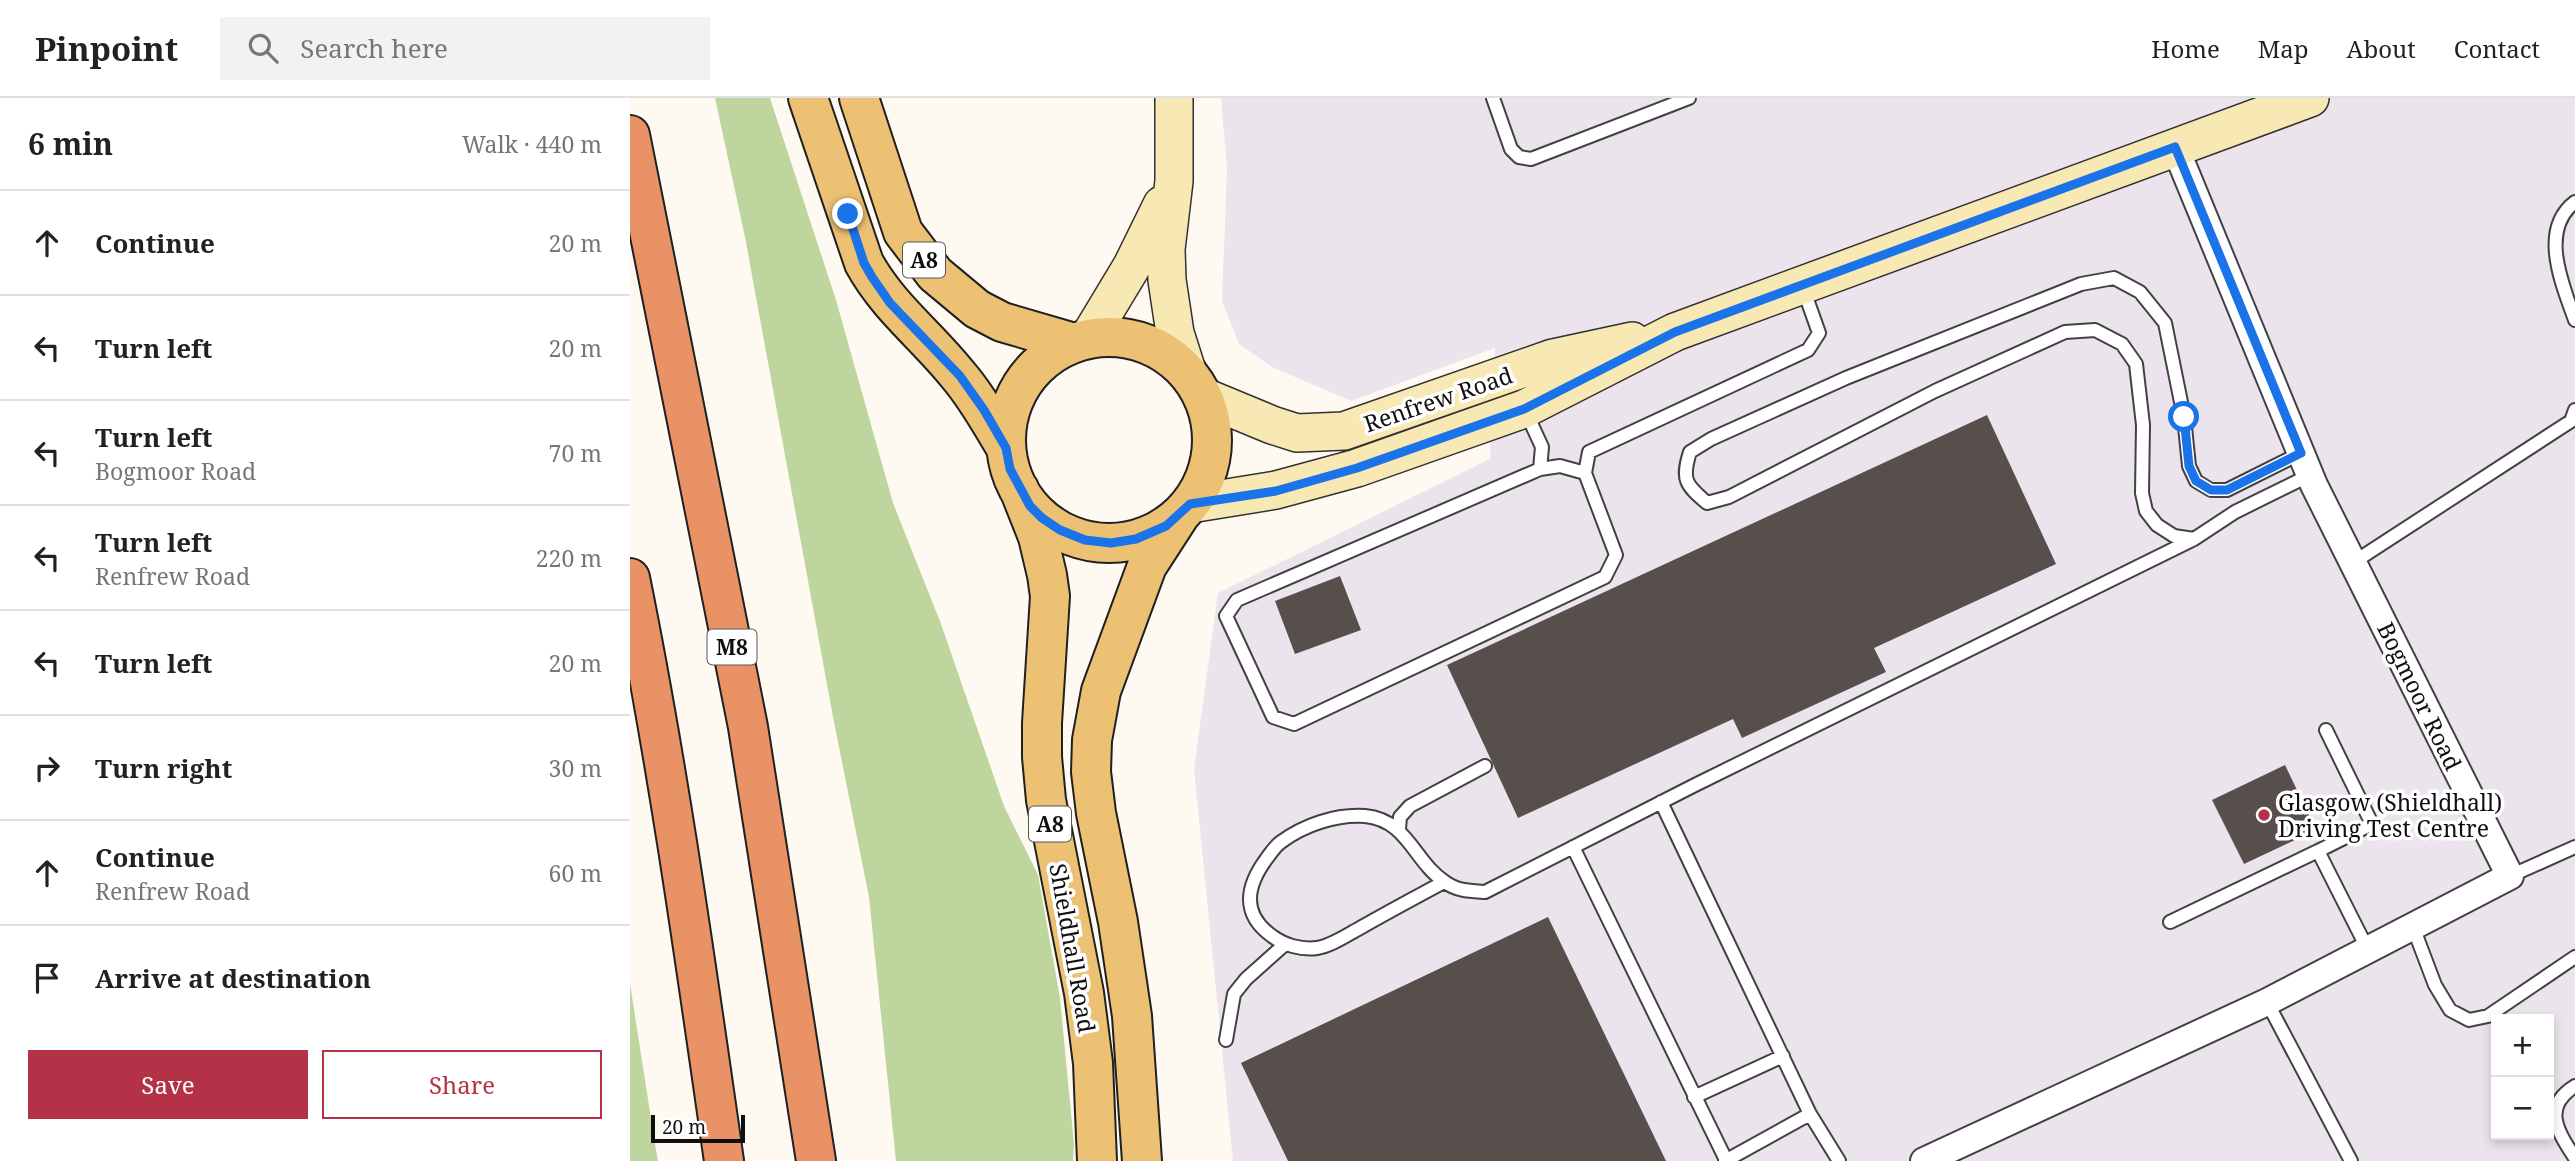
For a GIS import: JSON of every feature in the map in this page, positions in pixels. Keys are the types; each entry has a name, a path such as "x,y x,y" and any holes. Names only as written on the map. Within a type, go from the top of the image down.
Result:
{"highway":[{"name":"M8","path":"630,135 748,727 816,1161"},
{"path":"630,578 686,899 724,1161"}],"main road":[{"name":"A8","path":"808,98 864,263 890,303 960,376 1006,448"},
{"name":"A8","path":"859,98 903,232 934,274 977,309 1002,322 1081,341"},
{"path":"1104,337 1130,339 1157,349 1195,385 1210,418 1212,441 1209,465 1200,489 1185,509 1166,526 1136,539 1111,543 1085,540 1060,530 1042,518 1019,489 1010,469 1006,448 1008,421 1017,393 1027,377 1048,357 1081,341 1104,337"},
{"name":"Shieldhall Road","path":"1019,489 1038,537 1050,596 1042,757 1046,800 1086,1004 1093,1063 1097,1161"},
{"name":"Shieldhall Road","path":"1142,1161 1132,1016 1118,922 1096,813 1091,772 1092,740 1101,691 1147,566 1185,509"}],"street":[{"path":"1174,98 1174,181 1166,249 1167,280 1175,332 1195,385"},
{"name":"Renfrew Road","path":"1185,509 1276,491 1357,468 1524,409 1675,332 2310,98"},
{"name":"Bogmoor Road","path":"2175,147 2305,464 2510,876"},
{"path":"1081,341 1132,266 1174,181"},
{"name":"Renfrew Road","path":"1195,385 1272,425 1297,433 1344,431 1553,358 1675,332"},
{"path":"1924,1161 2267,1002 2510,876"}],"lane":[{"path":"1493,98 1511,149 1519,158 1531,159 1689,98"},
{"path":"2575,202 2559,225 2556,266 2575,320"},
{"path":"2194,539 2174,536 2157,525 2146,511 2142,493 2143,425 2136,364 2122,344 2095,330 2065,332 1947,385 1729,497 1707,503 1689,487 1684,470 1690,452 1723,433 1846,378 2081,284 2115,278 2140,292 2165,323 2184,417 2189,466 2196,481 2211,490 2227,490 2305,464"},
{"path":"1585,473 1560,466 1540,469 1237,600 1226,616 1273,717 1294,724 1605,577 1616,555 1585,473 1590,452 1808,350 1819,333 1801,284"},
{"path":"1524,409 1542,447 1540,469"},
{"path":"2354,562 2571,421 2575,410"},
{"path":"1444,882 1340,939 1317,948 1284,945 1261,928 1250,907 1251,887 1259,869 1279,843 1310,825 1332,818 1367,816 1399,829 1423,862 1444,882 1462,891 1485,892 1661,802 2194,539 2305,464"},
{"path":"2170,922 2372,824 2326,730"},
{"path":"1399,829 1400,817 1410,806 1485,766"},
{"path":"1661,802 1810,1114 1839,1161"},
{"path":"1573,847 1725,1161 1810,1114"},
{"path":"2510,876 2575,847"},
{"path":"2319,851 2368,951"},
{"path":"2413,928 2435,985 2445,1002 2450,1010 2469,1020 2488,1016 2575,957"},
{"path":"1226,1040 1234,995 1246,979 1284,945"},
{"path":"2267,1002 2351,1161"},
{"path":"1694,1097 1783,1056"},
{"path":"2575,1086 2562,1094 2554,1113 2559,1135 2575,1158"}],"shaded area":[{"path":"1221,98 2575,98 2575,1161 1233,1161 1194,769 1218,593 1490,459 1495,348 1351,401 1272,367 1239,344 1222,301 1227,168"}],"green space":[{"path":"715,98 770,98 836,300 893,503 941,624 1004,806 1038,875 1060,998 1074,1144 1073,1161 896,1161 869,897 833,717 745,237"},
{"path":"630,984 655,1144 658,1161 630,1161"}],"building":[{"path":"1987,415 2056,564 1874,648 1886,672 1742,738 1733,719 1518,818 1447,665"},
{"path":"1340,576 1361,630 1295,654 1275,601"},
{"name":"Glasgow (Shieldhall) Driving Test Centre","path":"2285,765 2316,830 2244,864 2212,800"},
{"path":"1548,917 1666,1161 1288,1161 1241,1063"}],"place":[{"name":"Glasgow (Shieldhall) Driving Test Centre","path":"2264,815"}],"route":[{"path":"848,214 864,263 872,277 890,303 960,376 984,410 1006,448 1010,469 1030,506 1060,530 1085,540 1111,543 1136,539 1166,526 1190,504 1276,491 1357,468 1524,409 1572,387 1675,332 2175,147 2301,453 2227,490 2211,490 2196,481 2189,466 2184,417"}]}
